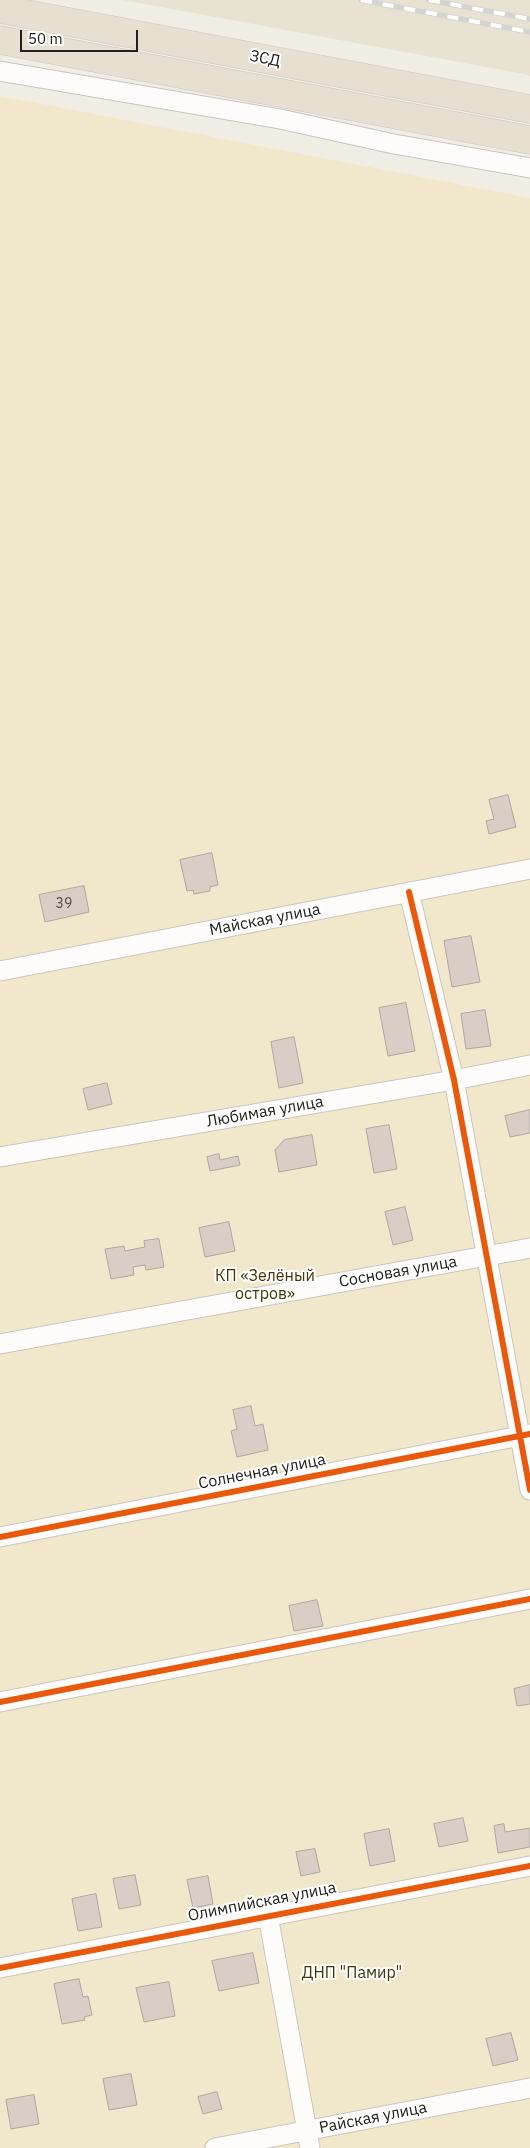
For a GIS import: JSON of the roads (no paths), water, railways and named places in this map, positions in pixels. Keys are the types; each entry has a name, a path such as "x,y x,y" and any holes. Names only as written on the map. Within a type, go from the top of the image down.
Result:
{"highway":[{"name":"ЗСД","path":"0,8 530,109"},
{"name":"ЗСД","path":"0,40 530,140"}],"street":[{"path":"0,71 280,119 394,144 530,168"},
{"name":"Майская улица","path":"0,971 530,869"},
{"path":"409,892 454,1080 487,1256 525,1435 530,1490"},
{"name":"Любимая улица","path":"0,1157 454,1080 530,1065"},
{"name":"Сосновая улица","path":"0,1344 530,1248"},
{"name":"Солнечная улица","path":"0,1537 525,1435"},
{"path":"0,1702 530,1599"},
{"name":"Олимпийская улица","path":"0,1968 530,1866"},
{"path":"268,1915 308,2139"},
{"name":"Райская улица","path":"215,2148 308,2139 530,2088"}],"railway":[{"path":"361,0 530,32"},
{"path":"429,0 530,19"}],"park label":[{"name":"КП «Зелёный остров»","path":"265,1285"},
{"name":"ДНП \"Памир\"","path":"352,1973"}]}
